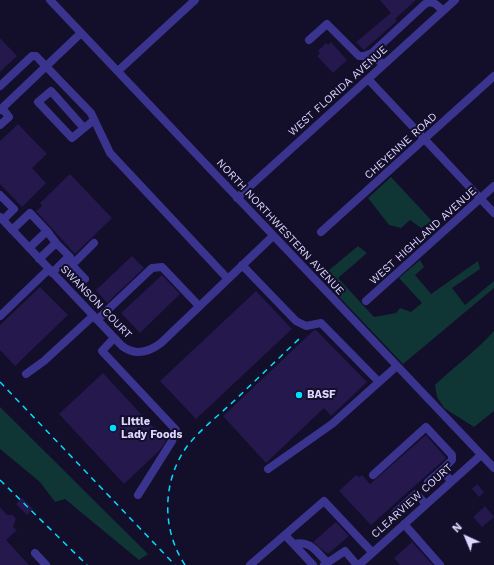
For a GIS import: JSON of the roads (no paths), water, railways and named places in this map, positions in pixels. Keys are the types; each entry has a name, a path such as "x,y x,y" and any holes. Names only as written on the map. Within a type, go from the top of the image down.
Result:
{"street":[{"name":"NORTH NORTHWESTERN AVENUE","path":"51,0 494,468"},
{"path":"118,71 194,0"},
{"name":"WEST FLORIDA AVENUE","path":"237,198 455,0"},
{"path":"309,40 327,24 359,56 364,56 372,53 425,4 430,2 435,3 443,11"},
{"path":"0,125 9,117 1,109 81,33"},
{"path":"372,53 383,65"},
{"path":"0,86 32,56 36,56 80,101 94,120 110,153 228,278"},
{"name":"CHEYENNE ROAD","path":"321,232 494,76"},
{"path":"368,79 494,213"},
{"path":"83,127 51,91 38,102 72,138 83,127 94,120"},
{"name":"WEST HIGHLAND AVENUE","path":"366,301 494,186"},
{"path":"0,195 14,209 1,219"},
{"path":"12,230 30,213 70,257 69,262 85,279"},
{"name":"SWANSON COURT","path":"1,219 114,338 122,346 132,351 150,350 160,343 273,236"},
{"path":"28,248 47,231"},
{"path":"39,259 56,243"},
{"path":"0,316 51,271 69,262 94,243"},
{"path":"242,265 301,325 306,326 321,323 379,382"},
{"path":"26,374 50,356 152,268 162,267 199,306"},
{"path":"114,338 102,351 176,430 172,441 138,495"},
{"path":"268,469 332,424 397,366"},
{"path":"373,475 426,427 452,455 452,460 428,482"},
{"name":"CLEARVIEW COURT","path":"358,565 481,454"},
{"path":"442,470 451,481"},
{"path":"395,513 416,494 426,504"},
{"path":"250,565 324,501 372,552"},
{"path":"404,524 440,565"},
{"path":"285,535 313,565"},
{"path":"294,544 303,542 309,544 326,564 345,551 358,565"},
{"path":"34,553 46,565"}],"railway":[{"path":"185,565 177,551 172,536 168,505 169,489 173,473 179,459 188,445 199,433 300,338"},
{"path":"0,382 175,565"},
{"path":"0,480 87,565"}],"place":[{"name":"BASF","path":"299,395"},
{"name":"Little Lady Foods","path":"113,428"}]}
